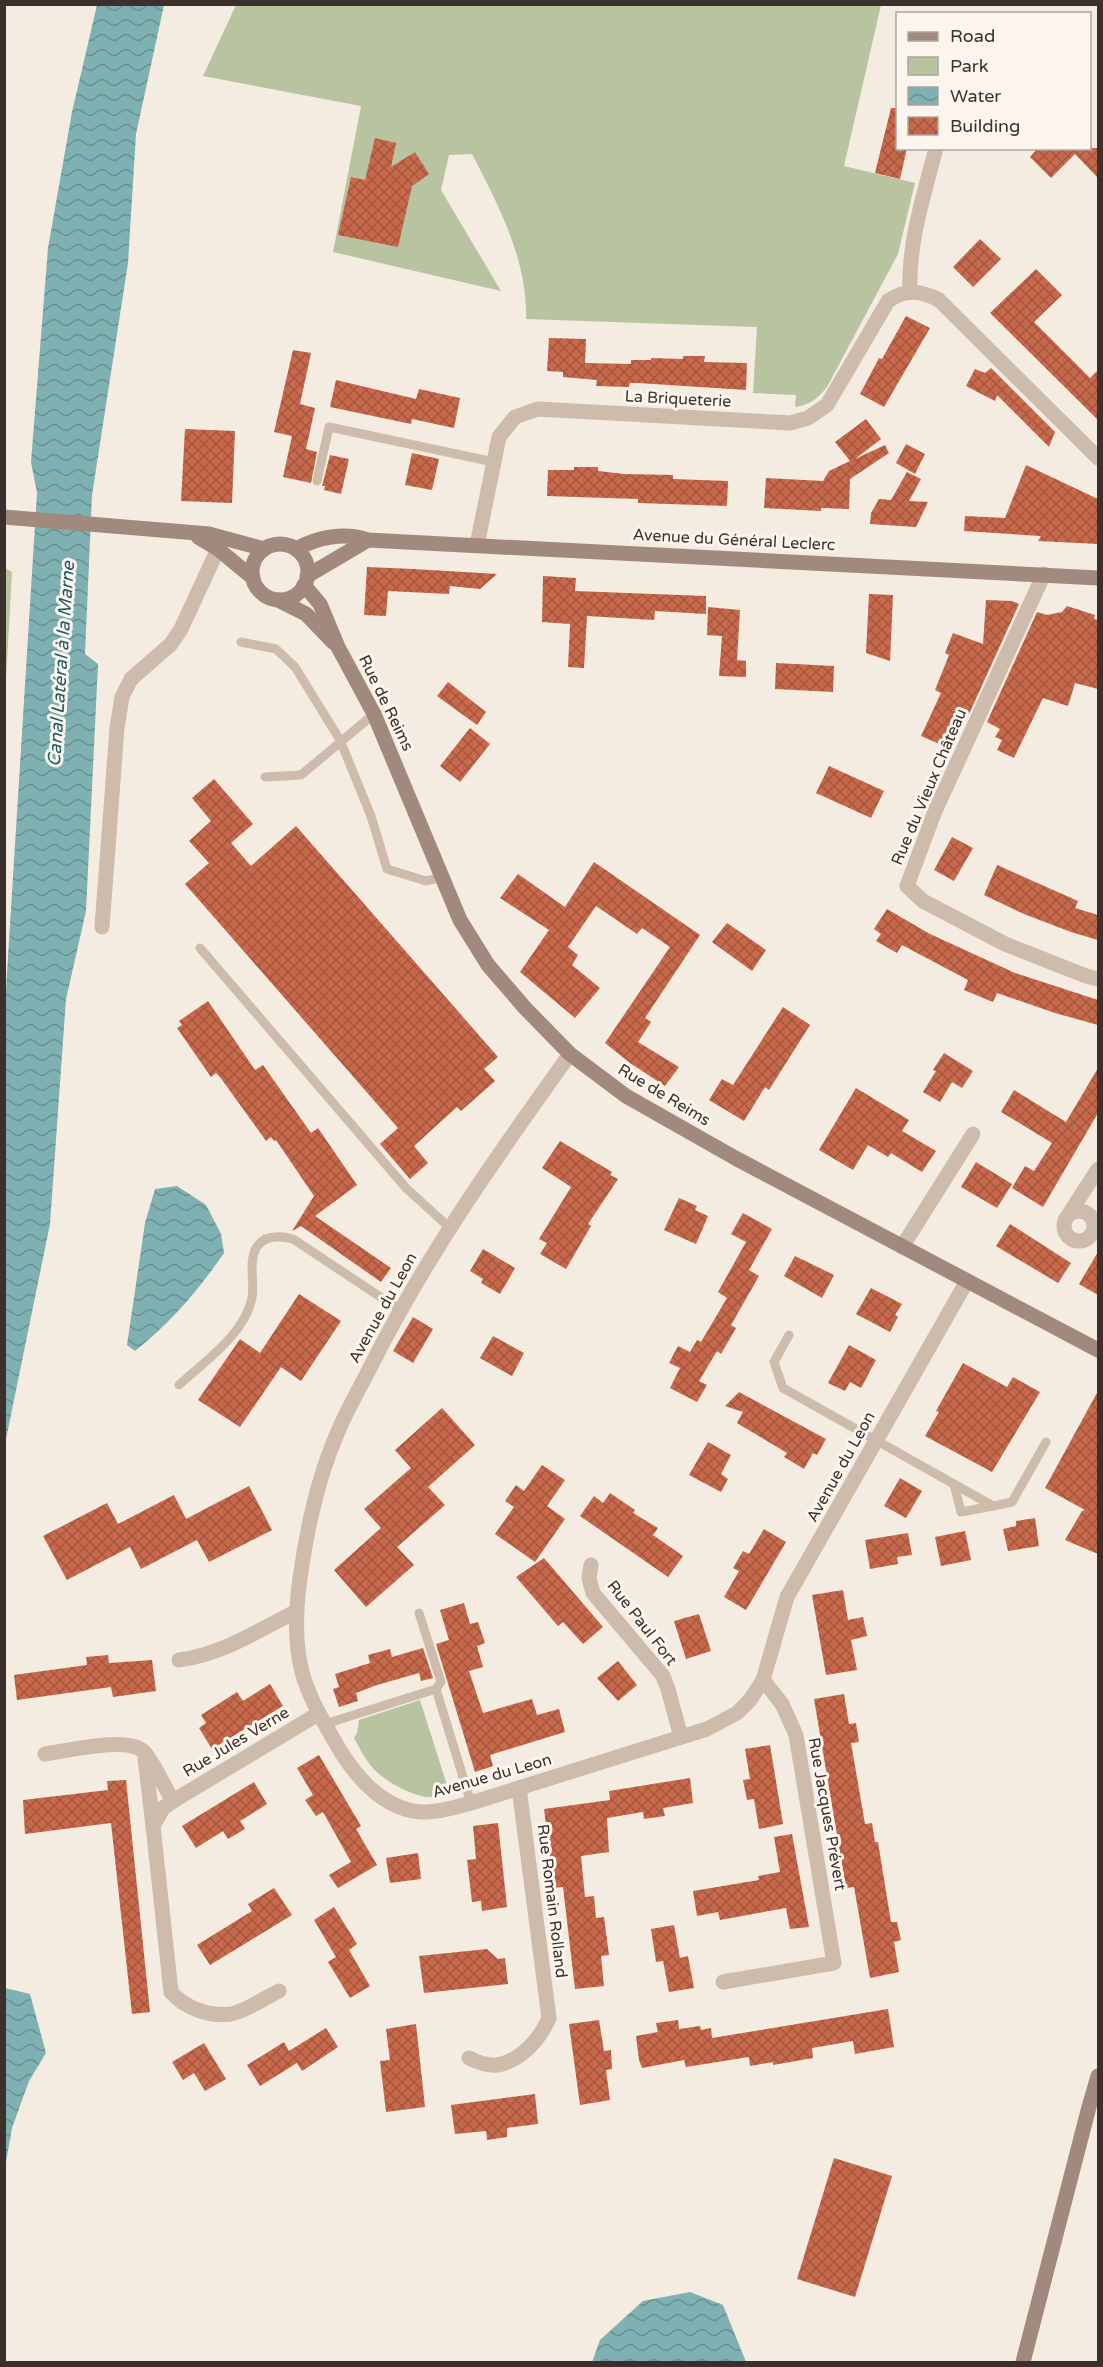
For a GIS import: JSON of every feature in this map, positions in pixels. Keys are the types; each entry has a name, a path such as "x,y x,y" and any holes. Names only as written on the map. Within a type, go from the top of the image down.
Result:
{"main road":[{"path":"4,517 209,534 264,549"},
{"path":"187,532 205,539 253,578"},
{"name":"Avenue du Général Leclerc","path":"296,549 309,542 336,536 355,535 368,540 1098,578"},
{"path":"306,581 307,566 303,556 296,549 285,544 274,544 264,549 256,557 252,567 253,578 258,589 278,600 288,598 297,593 306,581 368,540"},
{"name":"Rue de Reims","path":"306,581 320,604 338,647 374,714 460,920 488,965 525,1008 570,1054 626,1096 737,1159 1098,1350"},
{"name":"Rue de Reims","path":"278,600 306,614 338,647"},
{"path":"1023,2362 1098,2076"}],"street":[{"path":"936,150 912,246 909,265 910,291 928,294 939,300 1098,458"},
{"name":"La Briqueterie","path":"477,545 499,437 515,417 538,409 790,423 808,418 827,405 888,301 899,293 910,291"},
{"path":"102,927 117,728 122,696 130,679 171,644 181,629 218,549"},
{"name":"Rue du Vieux Château","path":"1044,574 1027,606 935,811 907,886 923,901 1005,944 1098,979"},
{"name":"Avenue du Leon","path":"570,1054 481,1179 400,1310 339,1428 324,1466 304,1549 297,1611 297,1637 302,1672 321,1719 347,1761 378,1795 396,1806 425,1812 471,1803 681,1737 723,1722 736,1713 750,1700 763,1680 788,1597 967,1281"},
{"path":"902,1247 973,1134"},
{"path":"1069,1214 1098,1169"},
{"name":"Rue Paul Fort","path":"591,1565 589,1578 593,1593 663,1676 669,1689 681,1737"},
{"path":"179,1660 199,1657 222,1649 297,1611"},
{"name":"Rue Jacques Prévert","path":"723,1982 834,1964 796,1735 782,1704 763,1680"},
{"name":"Rue Jules Verne","path":"153,1826 163,1808 321,1719"},
{"path":"45,1754 122,1743 135,1746 144,1752 173,1802"},
{"path":"144,1752 171,1992 181,2003 215,2014 233,2014 279,1991"},
{"name":"Rue Romain Rolland","path":"469,2058 485,2064 498,2065 513,2059 537,2040 549,2018 519,1788"}],"lane":[{"path":"317,481 329,427 494,462"},
{"path":"241,642 276,649 295,667 340,740 371,816 387,869 426,881 443,877"},
{"path":"265,777 301,775 340,740 374,714"},
{"path":"200,948 406,1188 450,1228"},
{"path":"178,1385 227,1341 243,1321 252,1298 252,1264 256,1248 263,1240 279,1235 293,1239 400,1310"},
{"path":"789,1335 774,1362 783,1388 993,1506"},
{"path":"954,1484 961,1512 1012,1502 1046,1442"},
{"path":"321,1719 436,1689 441,1683 420,1613"},
{"path":"436,1689 471,1803"}],"green space":[{"path":"236,5 881,5 844,166 915,183 898,254 827,387 805,405 795,407 796,395 753,393 757,327 526,319 525,297 517,254 492,193 472,154 449,155 441,190 501,291 333,252 361,106 203,76"},
{"path":"5,568 12,572 5,697"},
{"path":"420,1700 446,1782 443,1792 436,1796 427,1797 404,1790 384,1778 367,1761 354,1738 359,1720"}],"water":[{"name":"Canal Latéral à la Marne","path":"97,5 164,5 136,134 128,263 92,495 85,654 98,664 86,911 66,999 50,1224 5,1444 5,1005 37,493 31,462 48,248 72,112"},
{"path":"177,1186 206,1205 221,1234 224,1253 183,1305 161,1329 135,1351 127,1345 145,1223 155,1189"},
{"path":"5,1988 30,1994 46,2053 29,2081 12,2128 5,2168"},
{"path":"690,2292 723,2305 746,2362 592,2362 600,2340 643,2301"}],"building":[{"path":"891,108 896,108 896,150 907,150 900,179 875,173"},
{"path":"375,138 396,143 391,167 415,152 429,174 412,186 398,247 338,235 351,177 365,180"},
{"path":"1098,148 1098,178 1075,154 1051,178 1030,157 1036,150"},
{"path":"980,239 1001,259 973,287 953,267"},
{"path":"1036,269 1062,295 1034,322 1090,378 1098,370 1098,420 990,313"},
{"path":"906,316 930,328 884,407 860,394 879,358 882,359"},
{"path":"549,338 586,339 585,363 631,364 631,360 683,359 683,356 705,356 704,362 747,363 746,390 638,383 630,383 629,387 596,386 597,380 563,377 563,372 547,371"},
{"path":"293,350 311,353 300,404 315,408 306,449 317,452 311,483 283,477 292,436 274,432"},
{"path":"991,368 1055,432 1049,447 997,395 995,401 966,386 975,369 985,373"},
{"path":"336,380 416,399 419,389 460,398 454,428 412,419 411,424 330,407"},
{"path":"866,419 881,439 855,459 885,445 889,453 850,479 849,509 821,508 821,511 764,508 766,478 823,481 829,471 850,461 835,442"},
{"path":"185,429 235,431 232,503 181,501"},
{"path":"906,444 925,454 915,474 896,463"},
{"path":"412,453 439,459 432,490 405,485"},
{"path":"330,455 349,459 341,494 324,490 325,486 322,486"},
{"path":"1026,465 1098,499 1098,544 1038,541 1041,536 964,531 965,516 1005,518"},
{"path":"574,467 598,467 598,471 624,474 673,475 673,479 728,481 727,506 638,503 638,499 547,496 548,470 574,470"},
{"path":"907,472 921,479 909,501 928,502 916,527 870,524 871,513 879,499 891,500"},
{"path":"367,567 497,574 480,589 450,586 449,594 388,591 386,616 364,615"},
{"path":"543,576 576,578 575,591 706,596 706,614 655,611 654,620 587,616 584,668 568,667 570,624 542,622"},
{"path":"869,594 893,595 890,661 866,653"},
{"path":"986,600 1012,601 1019,604 969,714 966,712 949,748 921,736 941,693 935,690 949,655 945,653 953,633 983,644"},
{"path":"1067,606 1095,615 1094,619 1098,620 1098,689 1075,683 1068,706 1043,698 1014,758 997,750 1002,740 995,737 1000,729 987,722 1037,612 1047,615 1062,612"},
{"path":"708,607 740,610 737,660 746,661 746,677 719,676 722,636 707,635"},
{"path":"776,663 834,666 833,692 775,689"},
{"path":"448,682 486,712 477,725 437,696"},
{"path":"470,728 490,744 460,782 440,766"},
{"path":"829,766 884,791 871,818 816,793"},
{"path":"214,779 253,824 231,843 251,866 296,826 498,1057 484,1069 495,1081 461,1111 457,1107 414,1146 428,1163 410,1179 380,1144 398,1128 185,884 209,863 189,841 211,821 192,798"},
{"path":"952,837 973,848 954,881 934,870"},
{"path":"594,862 700,935 645,1018 651,1022 638,1042 679,1067 665,1086 605,1043 670,947 642,928 637,934 596,906 568,947 578,955 572,965 600,988 575,1018 520,972 549,930 500,898 518,874 565,907"},
{"path":"997,865 1078,901 1075,908 1098,915 1098,940 1024,914 984,895"},
{"path":"887,909 930,934 1015,973 1098,1000 1098,1025 997,993 993,1002 964,990 968,980 902,945 897,953 876,941 881,934 874,929"},
{"path":"727,923 766,950 752,971 712,942"},
{"path":"208,1001 255,1070 263,1065 311,1133 318,1128 357,1185 315,1216 391,1268 381,1282 301,1226 292,1231 314,1196 276,1140 274,1141 271,1137 266,1141 220,1077 216,1073 211,1077 177,1028 182,1025 179,1021"},
{"path":"783,1007 810,1025 769,1090 765,1087 744,1121 709,1100 722,1079 733,1085"},
{"path":"944,1053 973,1071 962,1088 952,1082 940,1102 923,1092"},
{"path":"1098,1068 1098,1113 1043,1207 1012,1188 1025,1166 1034,1171 1052,1143 1001,1112 1014,1090 1066,1122"},
{"path":"856,1088 909,1120 902,1131 936,1151 922,1172 891,1153 888,1157 868,1145 853,1170 819,1150"},
{"path":"560,1141 612,1172 610,1175 618,1179 588,1224 591,1226 566,1269 540,1254 547,1243 539,1239 571,1187 542,1168"},
{"path":"976,1162 1012,1184 997,1208 961,1187"},
{"path":"679,1198 697,1206 695,1210 708,1216 696,1244 664,1230"},
{"path":"743,1213 772,1229 749,1270 759,1276 731,1325 736,1328 721,1354 717,1351 699,1381 707,1385 697,1402 670,1388 680,1368 669,1363 678,1346 690,1352 697,1340 701,1342 727,1298 718,1292 746,1242 731,1234"},
{"path":"1010,1224 1071,1263 1058,1283 996,1246"},
{"path":"483,1249 515,1268 500,1294 481,1283 483,1279 470,1271"},
{"path":"1098,1252 1098,1295 1079,1284"},
{"path":"795,1256 834,1275 822,1298 784,1276"},
{"path":"871,1288 902,1304 895,1315 898,1317 890,1332 856,1314"},
{"path":"299,1294 341,1321 301,1381 281,1367 240,1427 198,1400 240,1339 260,1353"},
{"path":"413,1317 433,1329 413,1363 393,1351"},
{"path":"493,1336 524,1353 512,1376 480,1358"},
{"path":"849,1345 876,1360 861,1388 850,1382 845,1391 828,1383"},
{"path":"963,1363 1007,1387 1013,1377 1040,1392 992,1472 925,1436"},
{"path":"1098,1391 1098,1554 1065,1540 1082,1511 1085,1510 1045,1488"},
{"path":"739,1392 826,1439 817,1455 813,1453 804,1469 784,1457 787,1453 737,1423 743,1412 725,1406"},
{"path":"442,1408 475,1445 428,1487 445,1505 397,1547 414,1565 366,1607 334,1570 381,1528 364,1509 411,1468 395,1450"},
{"path":"708,1442 731,1455 721,1474 728,1479 721,1492 689,1475"},
{"path":"542,1465 565,1480 547,1506 565,1519 535,1562 495,1534 514,1507 505,1501 516,1485 524,1491"},
{"path":"900,1478 922,1491 906,1518 884,1506"},
{"path":"249,1486 272,1530 209,1562 197,1540 141,1569 130,1547 67,1580 43,1536 107,1503 118,1524 174,1495 186,1519"},
{"path":"610,1493 635,1510 633,1513 658,1528 653,1535 683,1556 668,1577 580,1516 594,1496 603,1503"},
{"path":"1035,1518 1039,1546 1008,1551 1003,1529 1016,1526 1016,1521"},
{"path":"764,1529 786,1542 746,1610 724,1597 739,1571 733,1568 743,1551 749,1554"},
{"path":"965,1531 971,1560 941,1566 935,1537"},
{"path":"908,1533 912,1555 897,1557 898,1564 870,1569 865,1540"},
{"path":"544,1558 603,1627 583,1644 563,1622 558,1626 516,1577"},
{"path":"843,1590 848,1620 863,1617 867,1636 851,1640 857,1670 826,1675 812,1595"},
{"path":"464,1603 470,1624 478,1622 485,1643 477,1646 483,1667 469,1671 483,1713 532,1699 537,1715 559,1709 565,1732 490,1755 493,1766 475,1772 436,1644 449,1640 440,1610"},
{"path":"699,1614 711,1651 686,1659 674,1621"},
{"path":"423,1648 433,1678 421,1681 419,1673 377,1685 356,1693 358,1701 339,1707 333,1689 339,1687 335,1674 370,1663 368,1655 390,1649 392,1657"},
{"path":"108,1655 109,1663 152,1660 156,1691 113,1697 111,1687 17,1700 14,1675 87,1665 86,1657"},
{"path":"618,1661 637,1685 618,1701 597,1678"},
{"path":"270,1684 283,1706 212,1749 199,1728 206,1723 201,1715 237,1692 243,1701"},
{"path":"844,1694 849,1724 856,1723 859,1742 851,1743 865,1824 872,1823 875,1842 878,1842 891,1922 897,1922 901,1940 894,1942 899,1972 870,1978 854,1887 846,1888 814,1699"},
{"path":"770,1745 783,1824 759,1829 754,1799 747,1800 743,1780 750,1779 745,1749"},
{"path":"319,1755 361,1826 356,1829 377,1865 338,1888 329,1875 351,1862 323,1812 316,1816 305,1800 313,1795 297,1768"},
{"path":"690,1778 693,1803 663,1808 665,1816 644,1819 643,1812 607,1818 609,1852 581,1856 585,1897 594,1896 596,1918 604,1917 609,1955 601,1956 604,1986 575,1989 563,1887 554,1888 544,1809 610,1800 609,1791"},
{"path":"126,1780 150,2012 132,2014 111,1823 25,1834 23,1800 108,1790 107,1781"},
{"path":"254,1782 267,1804 240,1821 245,1829 228,1839 223,1831 196,1848 182,1826"},
{"path":"498,1823 507,1907 482,1911 481,1901 472,1902 467,1860 476,1859 473,1826"},
{"path":"792,1834 809,1927 790,1929 786,1908 720,1920 718,1912 697,1916 693,1891 759,1880 758,1876 780,1872 774,1837"},
{"path":"418,1853 421,1879 390,1883 386,1858"},
{"path":"274,1888 292,1915 210,1965 197,1945 252,1911 248,1904"},
{"path":"334,1907 357,1944 349,1950 370,1986 350,1998 328,1962 336,1957 314,1920"},
{"path":"674,1925 680,1958 688,1956 694,1988 669,1992 663,1961 656,1962 651,1929"},
{"path":"487,1949 498,1959 505,1958 508,1984 424,1993 419,1956"},
{"path":"888,2009 894,2047 855,2054 853,2041 812,2048 813,2058 773,2065 773,2062 750,2066 749,2057 686,2067 684,2060 642,2068 639,2060 636,2036 658,2032 656,2023 678,2020 679,2029 700,2026 701,2030 711,2028 712,2038"},
{"path":"599,2020 604,2051 611,2050 612,2069 606,2070 610,2100 580,2105 569,2024"},
{"path":"416,2024 425,2107 386,2112 380,2061 390,2060 386,2029"},
{"path":"326,2028 338,2047 302,2071 297,2063 260,2086 247,2065 284,2042 289,2051"},
{"path":"204,2043 226,2079 205,2091 194,2073 183,2080 172,2062"},
{"path":"535,2094 538,2124 507,2128 507,2137 487,2140 486,2131 455,2134 451,2105"},
{"path":"834,2158 892,2176 855,2297 797,2279"}]}
